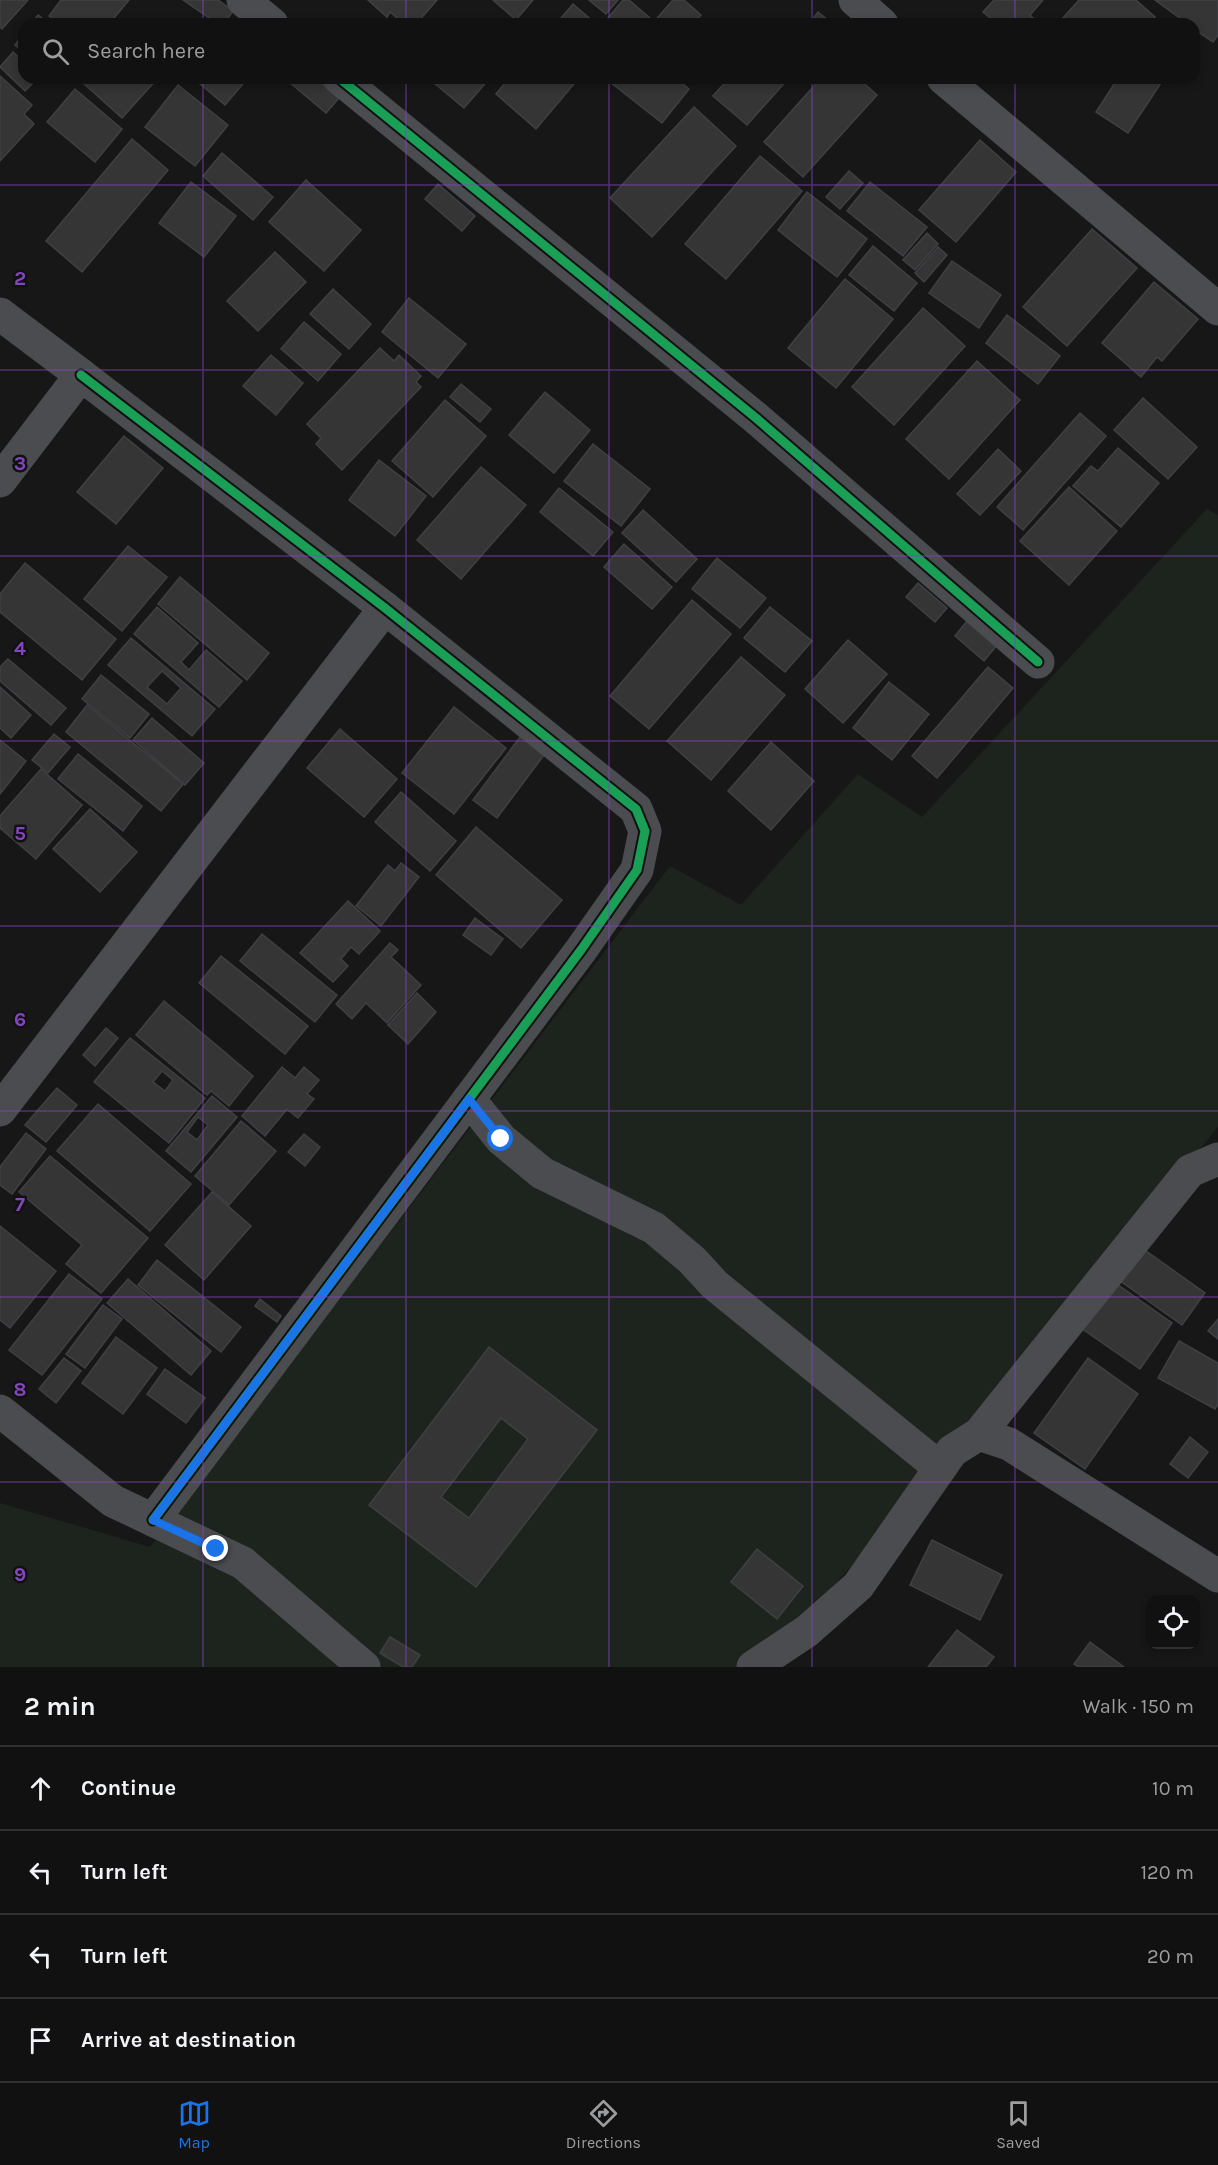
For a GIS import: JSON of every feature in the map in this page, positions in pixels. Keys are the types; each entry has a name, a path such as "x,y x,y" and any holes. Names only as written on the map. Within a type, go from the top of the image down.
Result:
{"street":[{"path":"243,0 265,18"},
{"path":"855,0 875,18"},
{"path":"346,84 756,418 1038,662"},
{"path":"951,84 1218,309"},
{"path":"0,314 386,608 636,809 645,831 637,870 582,950 153,1520"},
{"path":"0,481 81,375"},
{"path":"0,1110 386,608"},
{"path":"469,1099 501,1139 542,1173 654,1228 692,1260 715,1285 940,1467"},
{"path":"753,1667 807,1631 858,1586 952,1451 979,1434 1190,1171 1218,1159"},
{"path":"0,1411 113,1501 243,1563 364,1667"},
{"path":"979,1434 1009,1443 1218,1576"}],"shaded area":[{"path":"1207,509 1218,515 1218,1127 940,1467 821,1600 737,1667 0,1667 0,1503 150,1547 670,866 741,905 858,774 922,817"}],"building":[{"path":"0,0 28,0 2,29 0,27"},
{"path":"61,0 129,0 114,18 52,18 49,16"},
{"path":"183,0 218,0 233,11 228,18 209,18"},
{"path":"368,0 437,0 421,18 397,18 390,12 387,17"},
{"path":"493,0 533,0 518,18 514,18"},
{"path":"589,0 618,0 606,14"},
{"path":"623,0 629,0 650,18 608,18"},
{"path":"673,0 684,0 701,15 698,18 657,18"},
{"path":"994,0 1043,0 1030,15 1033,18 990,18 983,12"},
{"path":"1079,0 1136,0 1155,17 1154,18 1063,18"},
{"path":"1155,0 1218,0 1218,35 1213,42 1200,33 1200,18 1180,18"},
{"path":"573,4 589,18 561,18"},
{"path":"818,12 826,18 814,18"},
{"path":"13,52 18,57 18,84 32,84 25,91 0,67"},
{"path":"0,76 32,105 24,114 34,124 0,161"},
{"path":"84,84 153,84 122,118"},
{"path":"200,84 243,84 225,105"},
{"path":"291,84 322,84 339,98 326,113"},
{"path":"435,84 485,84 464,108"},
{"path":"504,84 574,84 536,129 496,94"},
{"path":"613,84 683,84 689,89 662,123"},
{"path":"724,84 784,84 747,125 713,96"},
{"path":"816,84 865,84 877,95 803,177 764,142"},
{"path":"1114,84 1160,84 1128,133 1096,112"},
{"path":"178,85 228,125 195,166 145,127"},
{"path":"75,89 122,129 95,162 47,122"},
{"path":"694,107 736,146 652,237 610,198"},
{"path":"132,139 168,170 82,272 46,241"},
{"path":"980,140 1016,172 956,242 919,210"},
{"path":"222,153 273,197 253,220 203,176"},
{"path":"760,156 802,191 726,279 685,244"},
{"path":"849,171 863,183 840,209 826,197"},
{"path":"306,180 361,230 324,271 269,222"},
{"path":"191,182 236,216 204,257 159,223"},
{"path":"870,182 927,227 903,256 847,211"},
{"path":"438,184 475,216 462,231 425,199"},
{"path":"807,192 867,239 837,277 778,230"},
{"path":"1092,229 1137,268 1067,346 1023,307"},
{"path":"927,233 938,244 915,270 903,260"},
{"path":"873,246 917,283 894,311 849,275"},
{"path":"938,247 947,255 924,282 915,273"},
{"path":"275,252 306,282 258,331 227,301"},
{"path":"952,261 1001,295 979,328 929,293"},
{"path":"845,279 893,319 836,388 788,348"},
{"path":"1154,282 1198,319 1162,361 1157,357 1141,377 1102,343"},
{"path":"333,289 371,324 349,349 310,314"},
{"path":"409,298 466,344 438,378 382,332"},
{"path":"923,308 965,346 894,425 852,387"},
{"path":"1007,315 1060,356 1038,384 986,343"},
{"path":"304,322 341,354 318,381 281,349"},
{"path":"380,348 394,361 399,355 421,376 416,382 421,387 342,470 316,444 321,438 307,424"},
{"path":"271,355 303,383 276,415 243,386"},
{"path":"977,361 1020,400 949,479 906,439"},
{"path":"461,384 491,409 480,422 450,397"},
{"path":"545,392 590,430 554,473 509,435"},
{"path":"1143,398 1197,447 1168,479 1114,430"},
{"path":"445,400 486,436 433,497 392,461"},
{"path":"1080,413 1106,436 1023,530 997,507"},
{"path":"124,436 163,468 116,524 77,492"},
{"path":"593,444 650,489 621,526 564,481"},
{"path":"1118,448 1159,483 1121,527 1073,486 1091,466 1098,471"},
{"path":"998,449 1021,471 980,515 957,494"},
{"path":"379,460 426,496 395,536 349,500"},
{"path":"481,467 526,505 461,579 417,540"},
{"path":"1069,487 1117,531 1069,585 1020,541"},
{"path":"559,488 613,532 593,556 540,512"},
{"path":"643,510 697,559 676,582 622,533"},
{"path":"624,544 672,587 652,609 604,567"},
{"path":"128,546 167,577 122,631 84,599"},
{"path":"717,558 766,598 740,628 692,589"},
{"path":"25,563 116,639 82,680 0,612 0,594"},
{"path":"180,577 269,653 247,680 158,604"},
{"path":"918,583 947,608 935,622 906,597"},
{"path":"692,600 731,634 649,729 610,696"},
{"path":"157,607 198,643 181,662 189,670 206,650 242,681 219,707 134,634"},
{"path":"770,607 812,641 785,672 744,638"},
{"path":"967,621 997,645 984,661 955,636"},
{"path":"131,638 215,709 192,736 108,665","holes":["162,671 181,688 167,704 147,687"]},
{"path":"848,640 887,674 843,723 805,689"},
{"path":"741,657 785,695 711,780 667,741"},
{"path":"8,659 66,708 51,725 0,681 0,667"},
{"path":"988,667 1013,688 937,778 912,756"},
{"path":"101,675 149,714 130,738 82,699"},
{"path":"889,682 929,714 892,760 853,728"},
{"path":"0,687 31,715 11,738 0,728"},
{"path":"87,705 183,784 161,811 66,732"},
{"path":"454,707 506,748 454,814 402,773"},
{"path":"152,718 204,763 185,785 133,740"},
{"path":"340,729 397,779 364,817 307,768"},
{"path":"523,733 547,751 497,818 473,800"},
{"path":"54,734 70,747 48,773 32,760"},
{"path":"0,740 26,761 0,794"},
{"path":"771,742 814,781 771,830 728,791"},
{"path":"78,754 142,806 123,831 58,779"},
{"path":"41,769 82,805 36,859 0,828 0,816"},
{"path":"401,792 456,841 430,871 375,822"},
{"path":"90,809 137,852 100,892 53,849"},
{"path":"476,827 562,900 521,948 436,875"},
{"path":"401,863 419,877 381,926 356,906 388,865 395,871"},
{"path":"348,901 380,931 359,954 351,947 341,959 348,966 333,982 300,953"},
{"path":"475,918 503,939 491,955 463,935"},
{"path":"262,934 337,995 315,1022 240,961"},
{"path":"390,943 398,950 391,957 421,985 387,1023 366,1003 352,1019 336,1004"},
{"path":"221,956 308,1026 285,1054 199,983"},
{"path":"417,993 436,1012 408,1044 388,1025"},
{"path":"164,1001 253,1076 229,1106 211,1091 207,1095 136,1035"},
{"path":"106,1028 118,1038 95,1066 83,1055"},
{"path":"130,1038 205,1098 169,1143 94,1082","holes":["162,1071 173,1080 165,1091 153,1082"]},
{"path":"282,1067 295,1078 304,1067 319,1080 307,1094 314,1099 298,1118 287,1109 265,1136 242,1116"},
{"path":"57,1088 77,1105 46,1142 25,1125"},
{"path":"212,1096 237,1117 191,1172 166,1151","holes":["198,1117 208,1125 197,1140 187,1132"]},
{"path":"98,1104 191,1184 150,1231 57,1151"},
{"path":"241,1121 276,1151 229,1205 195,1176"},
{"path":"26,1133 46,1149 12,1194 0,1185 0,1167"},
{"path":"304,1134 320,1147 305,1166 288,1152"},
{"path":"50,1156 148,1238 101,1293 66,1264 82,1245 19,1192"},
{"path":"212,1192 251,1226 204,1280 165,1245"},
{"path":"0,1226 56,1271 10,1328 0,1320"},
{"path":"1142,1248 1205,1293 1182,1325 1119,1280"},
{"path":"157,1260 241,1327 221,1352 138,1285"},
{"path":"69,1274 102,1299 42,1375 9,1350"},
{"path":"128,1279 211,1351 191,1375 107,1303"},
{"path":"1114,1282 1172,1323 1140,1369 1081,1328"},
{"path":"260,1299 281,1316 277,1322 255,1306"},
{"path":"103,1305 122,1319 85,1368 66,1354"},
{"path":"1218,1319 1218,1339 1208,1331"},
{"path":"116,1337 157,1368 123,1414 82,1383"},
{"path":"1179,1341 1218,1363 1218,1404 1215,1409 1158,1378"},
{"path":"489,1347 597,1430 476,1587 369,1505","holes":["501,1418 528,1439 469,1518 441,1497"]},
{"path":"64,1358 81,1371 56,1403 39,1389"},
{"path":"1088,1358 1138,1394 1085,1469 1034,1433"},
{"path":"165,1369 205,1398 186,1423 147,1394"},
{"path":"1190,1437 1208,1452 1188,1478 1170,1464"},
{"path":"932,1540 1002,1575 980,1620 910,1585"},
{"path":"757,1549 803,1586 777,1619 731,1582"},
{"path":"957,1630 994,1657 986,1667 928,1667"},
{"path":"390,1637 420,1655 412,1667 403,1667 380,1653"},
{"path":"1090,1642 1124,1667 1079,1667 1074,1664"}],"cycle path":[{"path":"346,84 756,418 1038,662"},
{"path":"81,375 385,608 636,809 645,831 637,870 581,950 153,1520"}],"route":[{"path":"216,1549 153,1520 469,1099 501,1139"}]}
